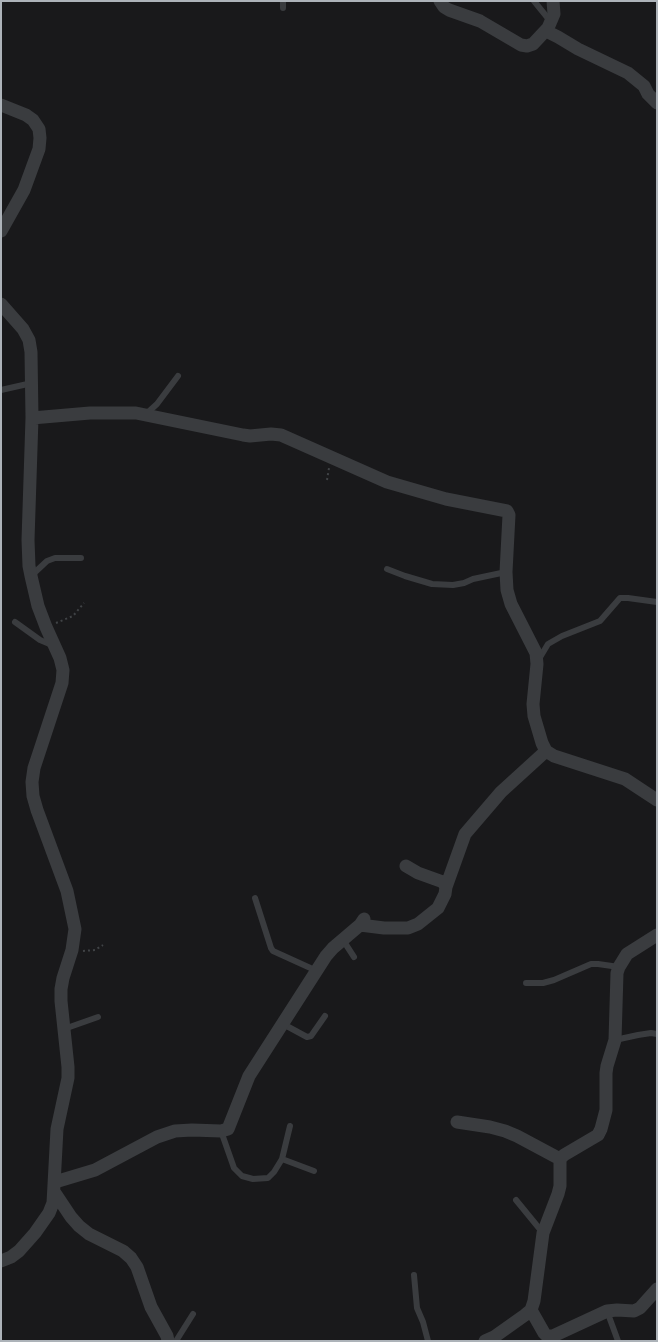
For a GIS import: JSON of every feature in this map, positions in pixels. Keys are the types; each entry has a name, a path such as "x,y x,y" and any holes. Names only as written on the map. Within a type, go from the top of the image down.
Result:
{"street":[{"path":"440,1 444,8 488,24 521,45 527,46 533,44 548,27 554,14 553,1"},
{"path":"548,27 558,37 578,49 628,73 644,86 648,94 657,103"},
{"path":"1,231 24,190 39,149 40,138 39,129 33,120 26,115 4,106"},
{"path":"1,304 23,329 29,340 31,352 32,418 28,540 31,576 38,606 60,658 63,670 62,683 34,768 32,782 33,796 36,810 67,891 75,929 72,950 61,989 68,1078 57,1128 53,1203 49,1213 36,1233 19,1252 1,1261"},
{"path":"32,418 114,412 146,414 243,435 281,435 387,482 446,499 507,511 509,515 506,572 507,590 511,604 536,653 537,664 533,704 534,716 546,751 554,756 625,779 657,800"},
{"path":"55,1187 95,1170 157,1137 175,1131 221,1131 228,1129 249,1076 333,948 362,922 384,928 408,928 418,924 438,908 445,894 446,887 466,834 501,792 546,751"},
{"path":"406,866 418,873 442,882 446,887"},
{"path":"491,1340 531,1310 534,1301 543,1233 560,1186 560,1159 564,1155 592,1140 598,1135 606,1110 607,1066 614,1040 617,973 619,967 627,954 657,935"},
{"path":"457,1122 505,1131 560,1159"},
{"path":"55,1187 70,1217 79,1226 89,1234 123,1251 131,1258 137,1267 151,1307 167,1336 168,1341"},
{"path":"531,1310 544,1333 548,1336 554,1336 606,1311 634,1311 640,1308 657,1289"}],"lane":[{"path":"283,1 283,8"},
{"path":"534,1 548,27"},
{"path":"146,414 157,404 178,376"},
{"path":"1,390 32,383"},
{"path":"31,576 47,561 55,558 81,558"},
{"path":"387,569 432,584 454,586 473,578 506,572"},
{"path":"537,664 542,652 548,644 562,636 600,621 620,598 657,602"},
{"path":"15,622 40,640 55,647"},
{"path":"255,898 273,951 317,971"},
{"path":"343,940 354,957"},
{"path":"526,983 543,983 554,980 591,964 619,967"},
{"path":"283,1024 307,1037 311,1036 325,1016"},
{"path":"64,1029 98,1017"},
{"path":"614,1040 651,1033 657,1034"},
{"path":"221,1131 234,1168 242,1176 253,1179 268,1178 274,1172 282,1159 290,1126"},
{"path":"282,1159 314,1171"},
{"path":"516,1200 543,1233"},
{"path":"414,1275 417,1308 423,1322 428,1341"},
{"path":"606,1311 618,1341"},
{"path":"176,1341 193,1314"}],"path":[{"path":"46,627 73,616 84,603"},
{"path":"72,950 95,950 103,945"}]}
